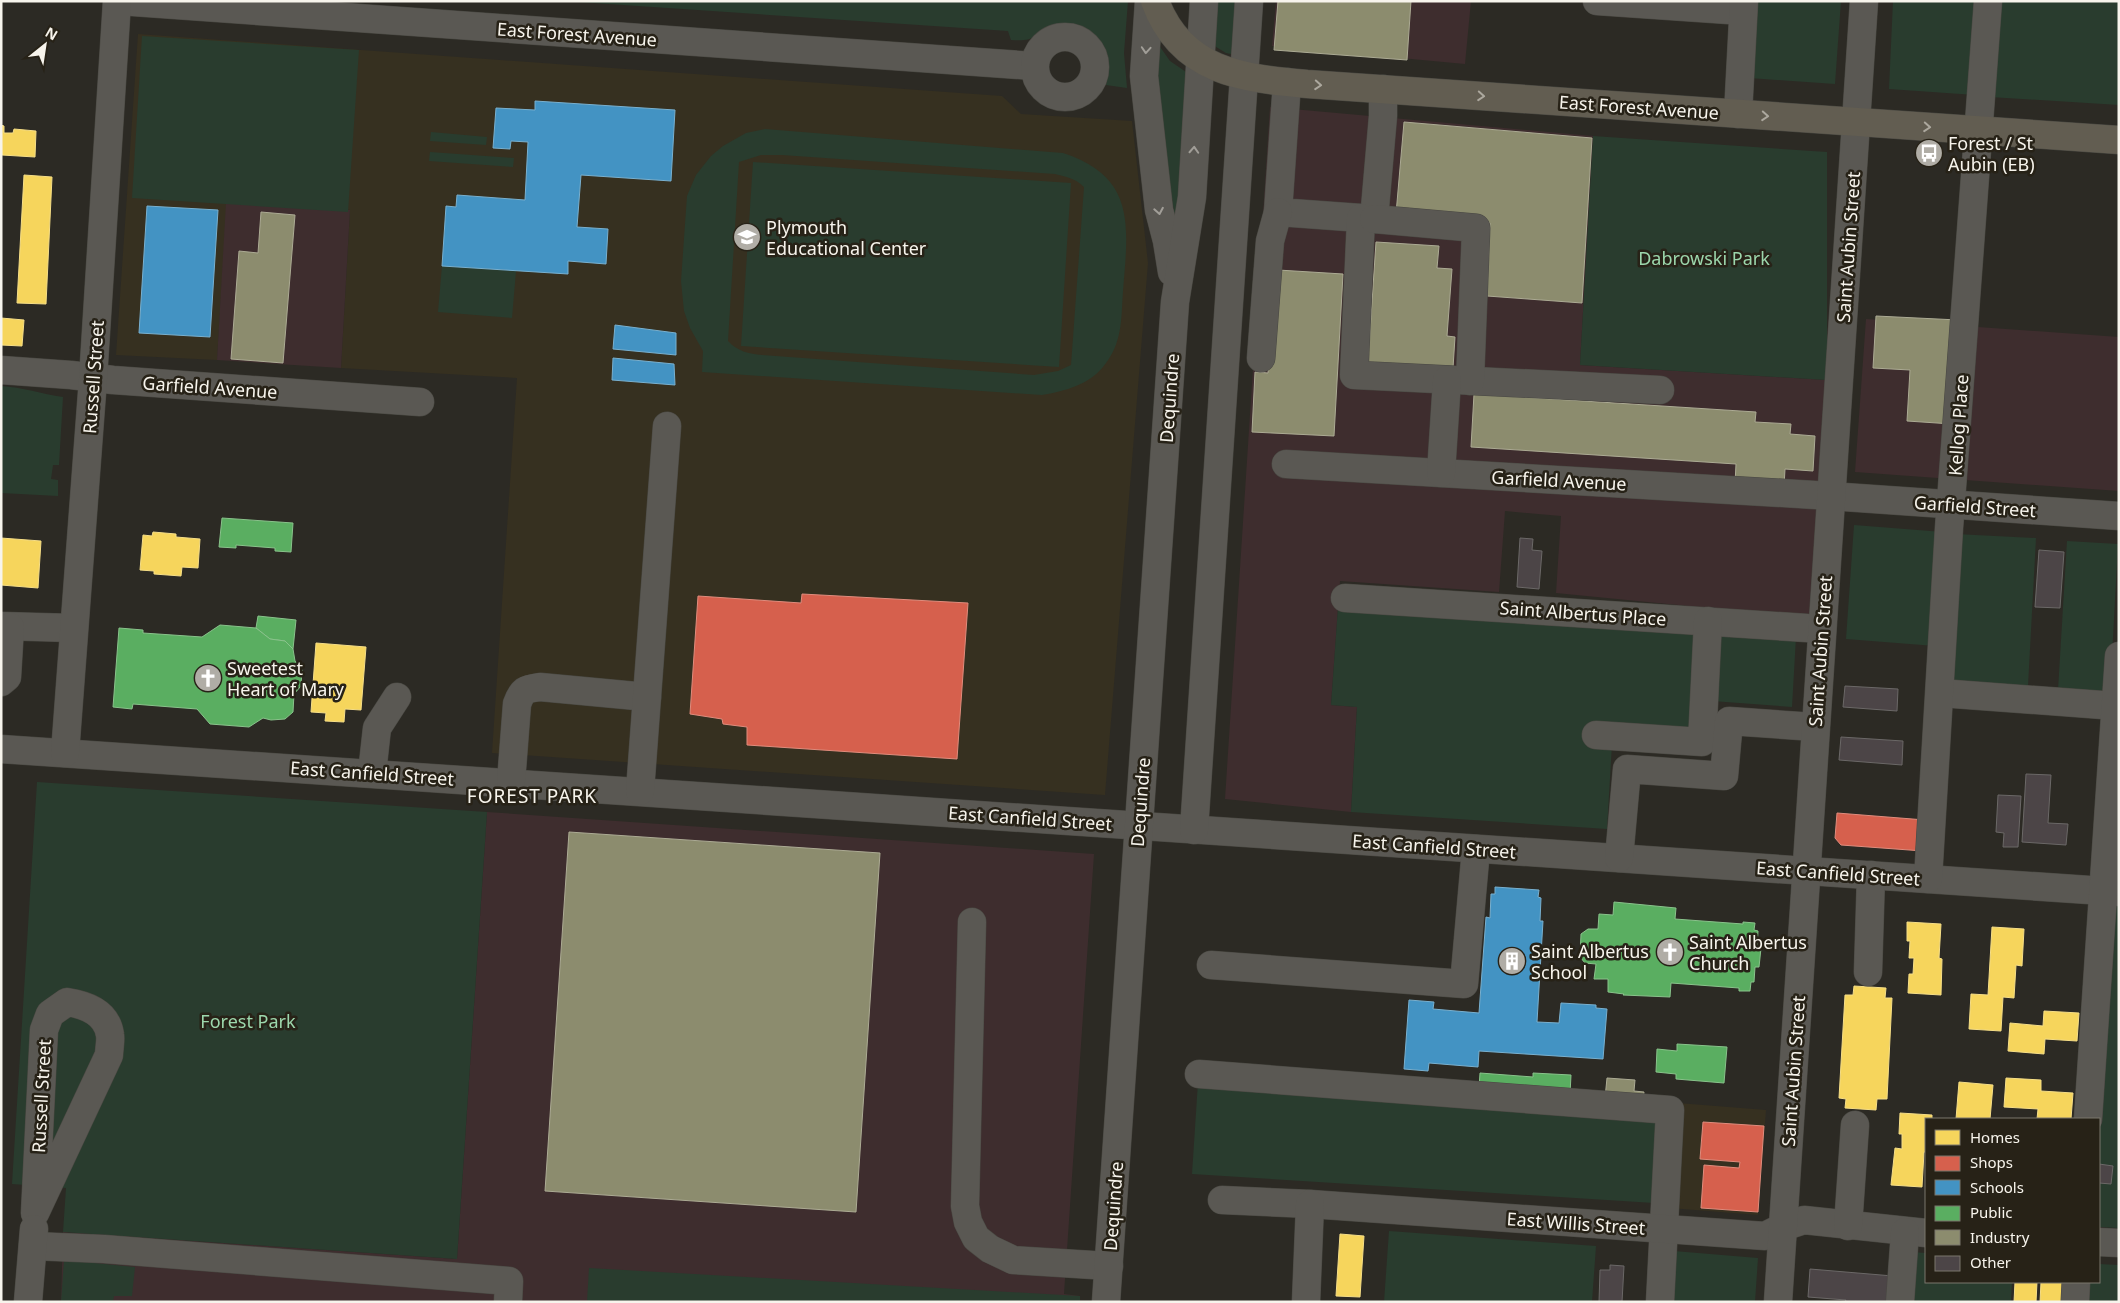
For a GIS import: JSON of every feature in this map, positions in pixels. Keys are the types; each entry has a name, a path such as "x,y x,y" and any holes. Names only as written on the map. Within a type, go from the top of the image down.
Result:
{"main road":[{"name":"East Forest Avenue","path":"1155,1 1173,34 1200,60 1223,71 1244,77 1383,89 2119,140"}],"street":[{"name":"East Forest Avenue","path":"118,1 1034,66"},
{"name":"Russell Street","path":"65,753 93,379 118,1"},
{"name":"Dequindre","path":"1149,1 1144,76 1158,210 1171,260 1175,302"},
{"name":"Dequindre","path":"1106,1302 1175,302 1192,197 1204,1"},
{"path":"1194,830 1249,1"},
{"path":"1597,1 1744,6 1738,114"},
{"name":"Saint Aubin Street","path":"1778,1302 1864,1"},
{"name":"Kellog Place","path":"1928,879 1952,505 1988,1"},
{"path":"1261,358 1270,241 1278,212 1287,82"},
{"path":"1383,89 1383,116 1368,219 1354,375 1660,390"},
{"path":"1278,212 1476,228 1458,380 1441,474"},
{"name":"Garfield Avenue","path":"1,370 71,375 93,379 420,402"},
{"path":"640,791 667,426"},
{"name":"Garfield Avenue","path":"1286,464 1831,496"},
{"name":"Garfield Street","path":"1831,496 2119,516"},
{"name":"Saint Albertus Place","path":"1345,598 1822,629"},
{"path":"1596,735 1702,742 1708,621"},
{"path":"1,682 7,677 6,626 73,628"},
{"path":"2088,1118 2111,892 2119,656"},
{"path":"511,782 517,704 520,695 526,689 540,687 647,697"},
{"path":"1940,693 2116,706"},
{"path":"372,773 377,728 397,697"},
{"path":"1619,858 1627,769 1724,776 1729,721 1815,727"},
{"name":"East Canfield Street","path":"1,749 511,782 2111,892"},
{"path":"1211,965 1464,984 1476,849"},
{"path":"1868,972 1871,875"},
{"path":"972,922 965,1206 968,1222 976,1238 990,1250 1013,1260 1109,1266"},
{"name":"Russell Street","path":"28,1302 35,1213 44,1030 50,1014 67,1002 85,1005 103,1017 111,1036 108,1055 35,1213"},
{"path":"1199,1074 1670,1110 1660,1302"},
{"path":"1848,1226 1855,1125"},
{"name":"East Willis Street","path":"1222,1200 1310,1204 1765,1236 1804,1220 1916,1233"},
{"path":"1306,1302 1310,1204"},
{"path":"1900,1302 1916,1233"},
{"path":"2100,1242 2119,1242"},
{"path":"33,1246 104,1249 509,1281 508,1302"},
{"path":"2075,1302 2076,1283"}],"shaded area":[{"path":"1276,1 1471,1 1465,64 1272,46"},
{"path":"138,34 1002,96 1021,114 1132,121 1148,263 1105,795 492,753 517,378 341,368 350,210 227,203 217,360 116,355"},
{"path":"1270,107 1593,136 1580,365 1827,380 1811,618 1556,593 1561,516 1505,511 1499,592 1340,581 1331,705 1357,707 1351,812 1225,799"},
{"path":"226,203 350,210 341,368 217,360"},
{"path":"1866,319 2119,337 2119,491 1855,472"},
{"path":"487,812 1094,854 1064,1294 1080,1296 1080,1302 61,1302 63,1232 457,1259"},
{"path":"1678,1103 1766,1110 1758,1215 1670,1208"}],"green space":[{"path":"564,1 1128,1 1124,53 1127,88 1106,85 1106,60 1101,45 1090,34 1072,27 1062,26 1048,30 1030,39 1011,40 1008,31"},
{"path":"1216,1 1244,1 1241,56 1226,53 1213,45"},
{"path":"1754,1 1841,1 1835,84 1749,78"},
{"path":"1893,1 1980,1 1975,95 1889,89"},
{"path":"1996,1 2119,1 2119,105 1990,97"},
{"path":"142,36 359,50 348,212 132,198"},
{"path":"1158,44 1170,61 1189,74 1176,226 1157,95"},
{"path":"765,129 1063,153 1087,163 1104,176 1116,190 1123,207 1126,226 1120,330 1110,358 1097,373 1083,383 1042,395 702,372 703,351 690,328 684,311 681,281 687,196 696,175 711,156 723,146 746,133","holes":["761,155 1055,174 1070,178 1081,184 1084,187 1071,365 1058,371 1034,375 762,355 739,350 728,341 739,162"]},
{"path":"431,132 487,137 486,145 430,141"},
{"name":"Dabrowski Park","path":"1593,136 1827,152 1827,380 1580,365"},
{"path":"430,152 514,158 513,167 429,161"},
{"path":"753,162 1071,183 1059,367 741,346"},
{"path":"442,266 516,271 512,318 438,312"},
{"path":"1,386 63,397 59,465 53,465 51,479 58,480 58,496 1,493"},
{"path":"1854,525 1943,532 1935,646 1846,639"},
{"path":"1956,534 2036,538 2028,686 1948,682"},
{"path":"2067,541 2118,544 2110,693 2058,690"},
{"path":"1338,607 1796,637 1792,707 1712,701 1709,750 1612,744 1607,829 1351,812 1357,707 1331,705"},
{"name":"Forest Park","path":"37,782 487,812 457,1259 63,1232 66,1188 12,1184"},
{"path":"2110,906 2119,906 2119,1228 2100,1227 2099,1118"},
{"path":"1198,1082 1657,1118 1654,1203 1192,1174"},
{"path":"1389,1231 1596,1246 1592,1302 1384,1302"},
{"path":"1674,1251 1758,1258 1755,1302 1670,1302"},
{"path":"1912,1252 1925,1253 1925,1283 2012,1283 2011,1302 1909,1302"},
{"path":"64,1260 135,1267 132,1296 114,1296 113,1302 61,1302"},
{"path":"2100,1264 2119,1265 2119,1302 2084,1302 2085,1283 2100,1283"},
{"path":"589,1268 1080,1296 1080,1302 587,1302"}],"building: Homes":[{"path":"1,125 4,126 4,133 13,133 14,129 36,131 35,157 2,155"},
{"path":"24,175 52,177 46,304 17,303"},
{"path":"1,318 24,320 22,346 1,345"},
{"path":"153,532 176,534 176,537 200,539 198,568 182,567 181,576 154,574 154,571 140,570 143,535 152,536"},
{"path":"1,538 41,541 38,588 1,585"},
{"path":"316,643 366,647 361,710 345,709 344,722 325,721 326,713 311,712"},
{"path":"1907,922 1941,924 1939,958 1942,959 1941,995 1908,993 1909,974 1913,974 1914,958 1909,958 1910,941 1907,941"},
{"path":"1992,927 2024,929 2022,966 2016,965 2014,998 2003,997 2001,1031 1969,1029 1971,994 1988,995"},
{"path":"1854,986 1886,988 1885,998 1892,998 1887,1099 1877,1099 1876,1110 1845,1108 1846,1099 1839,1098 1845,995 1853,995"},
{"path":"2044,1011 2079,1013 2077,1041 2045,1039 2044,1054 2008,1051 2010,1023 2043,1026"},
{"path":"2006,1078 2041,1080 2041,1091 2073,1093 2071,1118 2037,1118 2038,1109 2004,1107"},
{"path":"1959,1082 1993,1085 1990,1118 1956,1118"},
{"path":"1900,1113 1932,1115 1932,1118 1925,1118 1922,1187 1891,1185 1895,1148 1902,1149 1902,1134 1899,1134"},
{"path":"1340,1234 1364,1236 1360,1297 1336,1296"},
{"path":"2015,1283 2037,1283 2036,1302 2014,1302"},
{"path":"2041,1283 2066,1283 2064,1302 2040,1302"}],"building: Shops":[{"path":"802,594 968,603 957,759 747,745 747,727 723,724 722,719 690,714 698,596 801,603"},
{"path":"1837,813 1925,820 1923,851 1841,845 1835,838"},
{"path":"1703,1122 1764,1126 1758,1212 1701,1208 1704,1165 1739,1168 1740,1162 1700,1159"}],"building: Schools":[{"path":"535,101 675,110 671,181 581,175 577,227 608,229 606,264 568,261 568,274 442,266 446,206 456,207 457,195 525,200 528,142 511,141 510,149 493,148 496,108 535,110"},
{"path":"147,206 218,210 210,337 139,333"},
{"path":"615,325 676,333 676,355 613,349"},
{"path":"613,358 674,364 675,385 612,380"},
{"name":"Saint Albertus School","path":"1495,887 1539,890 1538,897 1541,898 1540,921 1543,921 1537,1022 1559,1023 1561,1003 1596,1005 1596,1008 1607,1009 1603,1059 1479,1051 1478,1067 1429,1063 1428,1071 1404,1069 1409,1000 1434,1002 1433,1009 1479,1013 1486,917 1490,918 1491,894 1495,894"}],"building: Public":[{"path":"222,518 293,523 291,552 275,551 275,548 236,545 236,548 219,547"},
{"path":"258,616 296,620 293,649 285,641 270,639 256,628"},
{"name":"Sweetest Heart of Mary","path":"220,625 256,628 270,639 285,641 293,649 295,661 302,670 301,686 294,694 293,712 285,719 271,720 263,718 249,727 210,724 197,709 133,704 132,709 113,707 119,628 143,630 143,633 202,637"},
{"name":"Saint Albertus Church","path":"1614,902 1676,908 1675,919 1743,924 1743,922 1755,923 1754,930 1758,931 1757,948 1761,948 1759,967 1755,967 1754,982 1751,982 1750,991 1739,991 1739,988 1671,983 1670,997 1623,995 1608,992 1608,979 1594,979 1596,964 1585,963 1580,957 1581,934 1588,929 1598,929 1599,914 1613,915"},
{"path":"1677,1044 1727,1047 1724,1083 1676,1079 1676,1074 1656,1072 1657,1049 1677,1051"},
{"path":"1480,1073 1533,1077 1533,1073 1571,1075 1570,1094 1479,1088"}],"building: Industry":[{"path":"1278,1 1411,1 1407,60 1274,50"},
{"path":"1404,122 1592,138 1582,303 1487,296 1490,223 1396,214"},
{"path":"261,212 295,215 283,363 231,359 239,251 258,253"},
{"path":"1376,242 1439,246 1437,268 1452,269 1447,336 1455,337 1453,368 1368,362"},
{"path":"1278,270 1343,274 1334,436 1252,432 1255,372 1268,373 1272,310"},
{"path":"1876,316 1958,320 1952,424 1907,421 1910,370 1873,368"},
{"path":"1474,394 1756,412 1755,422 1791,424 1790,434 1815,436 1813,471 1785,469 1784,487 1735,484 1736,464 1471,447"},
{"path":"569,832 880,853 856,1212 545,1191"},
{"path":"1607,1078 1635,1080 1634,1091 1644,1092 1643,1101 1605,1098"}],"building: Other":[{"path":"1520,538 1533,539 1532,550 1542,551 1539,589 1517,587"},
{"path":"2039,550 2064,552 2060,608 2035,607"},
{"path":"1845,686 1898,689 1897,711 1843,707"},
{"path":"1841,737 1903,741 1902,765 1839,760"},
{"path":"2026,774 2051,775 2048,823 2068,824 2066,845 2022,842"},
{"path":"1998,795 2021,796 2018,847 2003,847 2004,833 1996,832"},
{"path":"2100,1164 2113,1166 2111,1184 2100,1183"},
{"path":"1610,1265 1624,1266 1622,1302 1599,1302 1600,1270 1610,1270"},
{"path":"1810,1269 1893,1276 1891,1302 1845,1302 1846,1300 1808,1297"}],"place":[{"name":"Forest / St Aubin (EB)","path":"1929,153"},
{"name":"Plymouth Educational Center","path":"747,237"},
{"name":"Sweetest Heart of Mary","path":"208,678"},
{"name":"Saint Albertus Church","path":"1670,952"},
{"name":"Saint Albertus School","path":"1512,961"}],"district":[{"name":"FOREST PARK","path":"532,796"}]}
